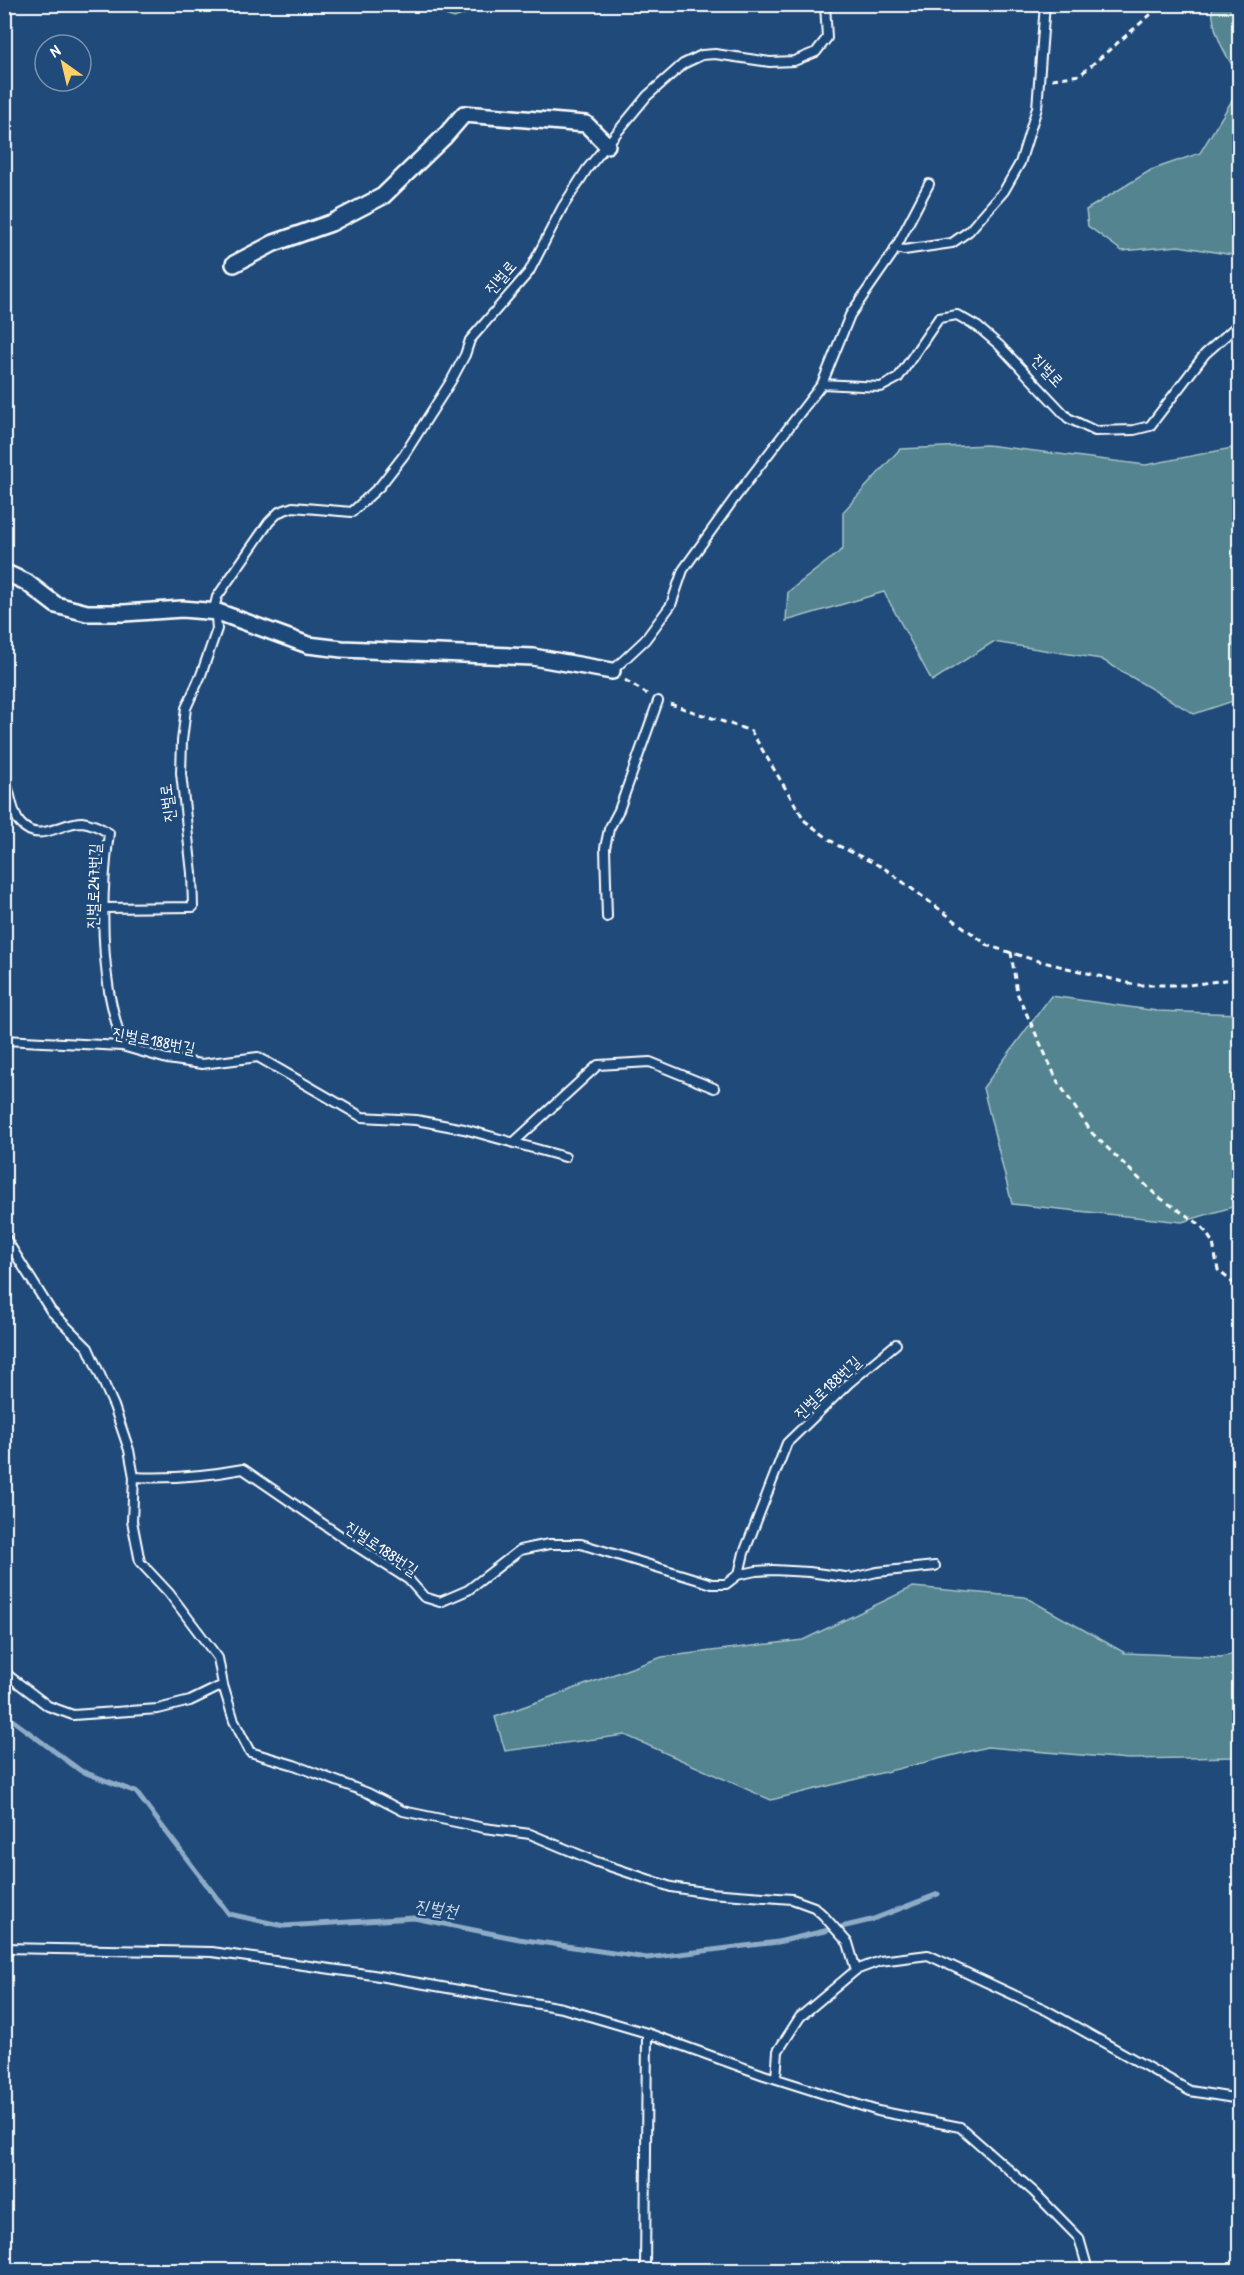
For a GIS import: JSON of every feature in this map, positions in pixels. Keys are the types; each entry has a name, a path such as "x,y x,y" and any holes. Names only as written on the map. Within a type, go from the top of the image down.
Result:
{"street":[{"path":"234,264 274,243 331,223 383,196 445,136 464,114 586,124 607,145"},
{"path":"4,572 26,582 56,605 87,613 182,609 216,612 308,645 342,649 533,657 612,671"}],"lane":[{"name":"진벌로","path":"105,908 193,908 192,873 181,773 186,708 201,675 217,629 217,597 250,547 279,512 293,507 352,512 380,486 436,405 465,355 470,340 529,272 562,208 587,169 647,96 683,64 702,56 715,54 770,62 794,61 816,52 827,39 825,4"},
{"path":"896,248 904,250 952,243 969,231 1004,191 1020,163 1037,108 1045,4"},
{"path":"612,671 645,640 671,605 683,570 822,384 850,315 896,248 929,184"},
{"name":"진벌로","path":"822,384 881,387 898,378 939,318 957,315 978,327 999,345 1068,418 1095,431 1134,430 1150,426 1205,354 1239,323"},
{"path":"607,917 605,848 609,830 619,810 658,701"},
{"name":"진벌로247번길","path":"4,778 19,822 30,831 40,834 81,822 95,825 109,833 105,871 105,951 109,993 122,1046"},
{"name":"진벌로188번길","path":"4,1040 122,1046 167,1059 202,1064 258,1057 362,1117 388,1117 464,1129 565,1157"},
{"path":"513,1143 598,1065 650,1062 714,1088"},
{"path":"4,1236 51,1311 88,1348 118,1417 129,1450 134,1478 132,1521 140,1562 169,1593 218,1658 223,1685 234,1721 250,1752 368,1793 403,1811 484,1828 530,1834 597,1862 672,1887 710,1893 792,1899 814,1907 823,1915 848,1943 856,1970"},
{"name":"진벌로188번길","path":"134,1478 202,1477 243,1469 409,1580 424,1597 440,1602 468,1590 520,1550 549,1544 581,1544 712,1584 726,1584 737,1575 787,1443 849,1383 896,1344"},
{"path":"737,1575 773,1570 852,1578 877,1572 935,1566"},
{"path":"4,1670 48,1706 73,1715 158,1709 190,1701 223,1685"},
{"path":"4,1948 212,1952 373,1975 562,2008 646,2033 878,2111 960,2127 1034,2192 1079,2238 1089,2271"},
{"path":"776,2078 778,2051 800,2017 856,1970 880,1961 928,1955 1046,2010 1190,2091 1239,2099"},
{"path":"645,2271 646,2033"}],"path":[{"path":"1039,82 1080,75 1162,4"},
{"path":"612,671 658,701 689,709 751,731 805,821 837,845 884,868 989,946 1136,985 1190,985 1239,978"},
{"path":"1011,952 1017,993 1058,1082 1092,1133 1157,1196 1201,1225 1212,1243 1218,1270 1233,1283 1239,1278"}],"green space":[{"path":"417,5 490,5 454,18"},
{"path":"1212,5 1239,5 1239,76 1220,42 1214,24"},
{"path":"1239,89 1239,256 1179,246 1122,251 1088,226 1086,210 1151,170 1200,153"},
{"path":"987,445 1146,465 1239,448 1239,699 1194,714 1101,659 993,642 932,681 884,592 786,621 788,592 843,549 843,512 900,449"},
{"path":"1051,996 1157,1011 1239,1014 1239,1205 1182,1222 1012,1204 983,1088"},
{"path":"913,1587 1025,1597 1125,1653 1221,1657 1239,1653 1239,1757 1128,1759 987,1747 771,1800 625,1735 505,1751 495,1717 662,1657 803,1640"}],"waterway":[{"name":"진벌천","path":"4,1714 81,1771 136,1792 229,1914 284,1926 414,1918 519,1939 647,1958 778,1942 871,1920 938,1894"}]}
